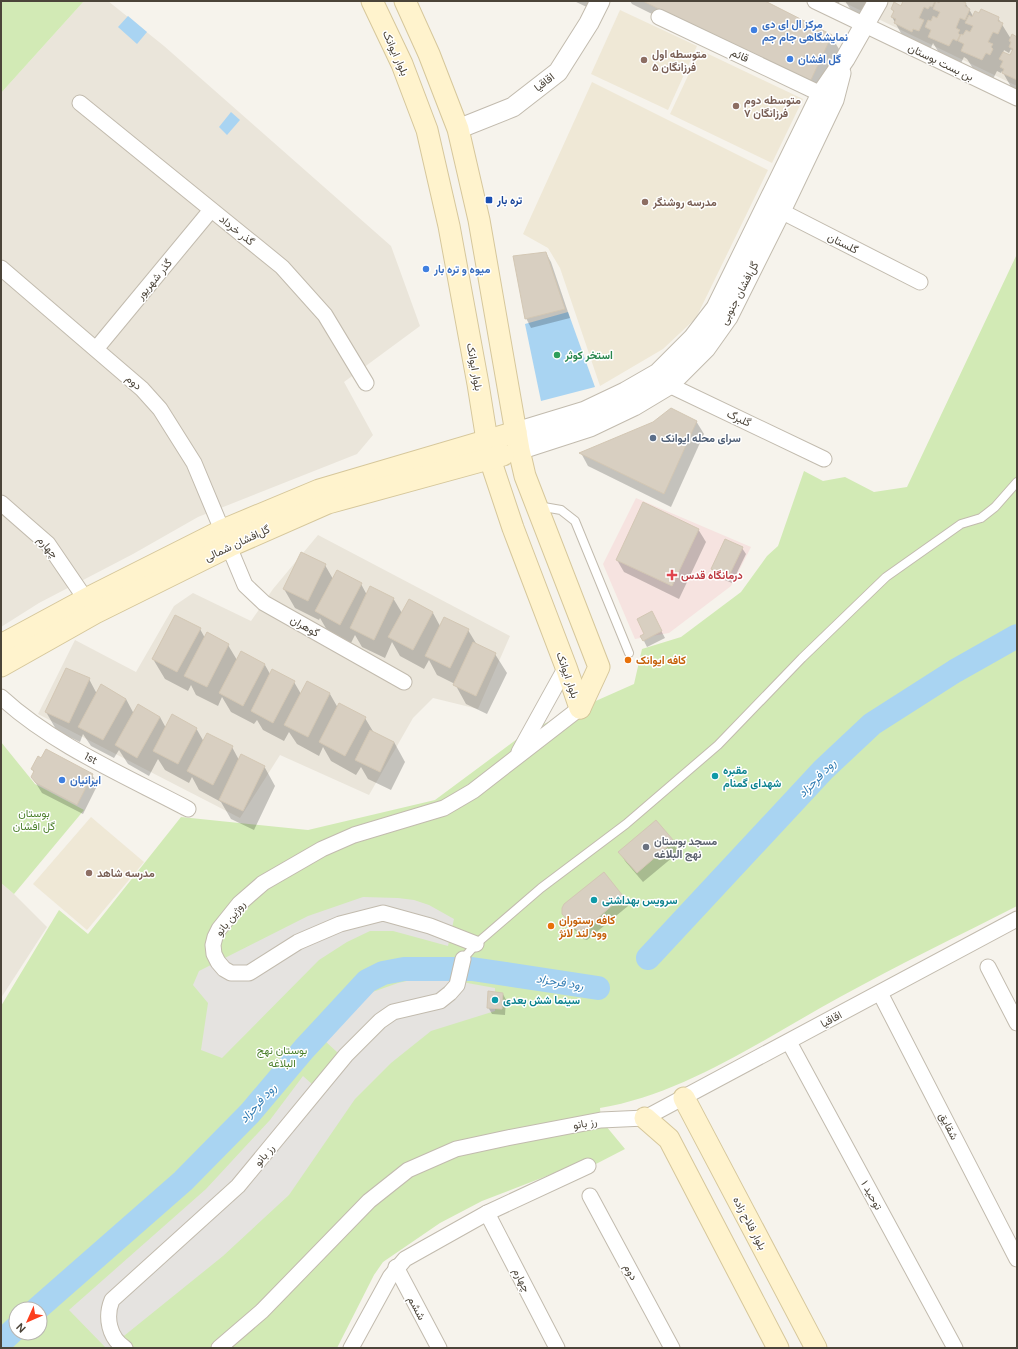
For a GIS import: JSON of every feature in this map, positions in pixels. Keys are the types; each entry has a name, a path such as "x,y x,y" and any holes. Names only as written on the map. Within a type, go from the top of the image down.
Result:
{"main road":[{"name":"بلوار ایوانک","path":"372,1 402,64 427,130 449,226 488,449 513,528 580,708"},
{"name":"بلوار ایوانک","path":"405,1 429,54 458,129 479,220 517,441 525,476 599,667 580,708"},
{"name":"گل‌افشان شمالی","path":"1,645 91,606 227,538 318,490 517,441"},
{"name":"گل‌افشان شمالی","path":"1,666 91,606"},
{"name":"بلوار فلاح زاده","path":"684,1098 816,1348"},
{"path":"645,1118 669,1139 778,1348"}],"street":[{"name":"اقاقیا","path":"458,129 513,107 558,72 589,23 600,1"},
{"name":"بن بست بوستان","path":"815,1 1017,98"},
{"name":"گل‌افشان جنوبی","path":"517,441 590,427 634,406 664,379 706,348 728,317 821,94 845,59 878,1"},
{"name":"قائم","path":"659,17 821,94"},
{"name":"گل‌افشان جنوبی","path":"773,207 834,100 845,59"},
{"name":"گذر خرداد","path":"80,103 282,268 325,315 366,384"},
{"name":"گلستان","path":"773,207 920,282"},
{"name":"گذر شهریور","path":"96,349 211,210"},
{"name":"دوم","path":"1,268 142,389 160,409 194,463 227,538"},
{"name":"گلبرگ","path":"664,379 824,459"},
{"name":"چهارم","path":"1,503 48,544 91,606"},
{"name":"گوهران","path":"227,538 246,585 264,603 404,682"},
{"path":"516,758 566,667"},
{"name":"1st","path":"1,697 41,728 68,745 188,809"},
{"path":"516,758 580,708"},
{"name":"روژین بانو","path":"476,944 430,926 383,912 340,924 298,942 249,973 231,973 224,969 214,954 213,946 219,929 239,904 263,883 322,849 354,835 444,808 473,791 516,758"},
{"name":"اقاقیا","path":"645,1118 1017,920"},
{"name":"رز بانو","path":"125,1348 115,1337 108,1319 108,1309 112,1300 238,1186 346,1055 380,1021 393,1012 440,1000 457,983 463,959"},
{"path":"988,967 1017,1023"},
{"name":"شقایق","path":"880,993 1017,1259"},
{"name":"توحید ۱","path":"788,1042 955,1348"},
{"name":"رز بانو","path":"219,1348 262,1311 369,1201 408,1170 456,1149 601,1120 645,1118"},
{"path":"351,1348 396,1267 405,1259 487,1213 588,1166"},
{"name":"دوم","path":"590,1196 672,1348"},
{"name":"چهارم","path":"487,1213 558,1348"},
{"name":"ششم","path":"396,1267 439,1348"}],"lane":[{"path":"463,959 476,944 541,888 626,824 718,745 802,658 886,577 961,524 981,518 995,507 1017,482"},
{"path":"536,506 561,510 575,521 629,653"}],"shaded area":[{"path":"84,1 108,1 164,46 391,246 420,326 344,382 373,435 357,454 198,517 133,554 39,603 1,627 1,93"},
{"path":"841,1 1017,1 1017,86"},
{"name":"متوسطه اول فرزانگان ۵","path":"620,10 697,46 668,110 591,74"},
{"name":"متوسطه دوم فرزانگان ۷","path":"700,50 803,99 772,163 670,114"},
{"name":"مدرسه روشنگر","path":"592,82 768,170 696,318 663,349 600,386 560,268 548,248 523,234"},
{"name":"درمانگاه قدس","path":"636,498 751,547 731,586 669,633 635,639 603,564"},
{"path":"318,535 510,636 478,709 433,698 413,718 369,795 280,755 240,818 38,714 75,640 136,672 174,606 193,593 251,621 273,589"},
{"name":"مدرسه شاهد","path":"91,817 144,862 87,930 33,884"},
{"path":"1,883 47,927 1,998"},
{"path":"363,897 414,900 429,905 454,919 448,946 393,931 370,931 347,942 319,960 222,1058 201,1050 208,1003 193,985 199,971 308,916"},
{"path":"429,976 495,988 495,1011 431,1031 391,1063 355,1099 289,1195 223,1256 109,1348 106,1348 69,1310 206,1189 270,1120 303,1076 313,1085 338,1053 324,1040 367,994 398,983"}],"green space":[{"path":"1,1 84,1 1,93"},
{"name":"بوستان نهج البلاغه","path":"1017,254 1017,906 862,985 724,1063 694,1078 663,1091 632,1101 600,1108 601,1120 625,1149 594,1165 588,1160 482,1201 440,1223 383,1262 374,1275 337,1348 1,1348 1,1006 59,910 88,934 181,817 308,830 435,800 528,731 634,684 642,649 681,637 741,592 767,556 778,546 804,471 823,481 845,477 874,492 907,487"},
{"name":"بوستان گل افشان","path":"1,742 35,784 84,810 14,894 1,883"}],"water":[{"path":"128,16 147,32 137,44 118,27"},
{"path":"231,112 240,120 227,135 219,127"},
{"name":"استخر کوثر","path":"568,312 595,387 541,401 525,324"}],"building":[{"name":"گل افشان","path":"643,1 765,1 832,35 809,84"},
{"path":"903,1 935,1 932,7 930,6 928,9 924,7 919,18 924,20 919,31 913,29 912,32 894,23 896,19 891,17 894,11 891,9 894,2 901,6"},
{"path":"936,1 939,3 940,1 962,1 966,3 965,6 970,9 965,20 960,18 956,28 960,30 958,33 960,35 957,41 953,39 949,46 928,37 931,30 925,27 928,20 931,21 933,16 937,18 940,12 933,9"},
{"path":"981,9 999,17 998,21 1003,23 998,34 993,32 988,42 993,44 991,47 993,49 990,55 986,53 982,60 961,51 964,44 958,41 961,34 963,35 966,30 970,32 973,26 965,23 969,15 972,17 975,11 979,13"},
{"path":"1012,34 1017,37 1017,80 1002,73 1004,69 1000,67 1003,61 999,59 1003,52 1010,55 1013,49 1009,47 1011,42 1009,41"},
{"path":"546,252 565,309 525,319 513,256"},
{"name":"سرای محله ایوانک","path":"671,408 697,421 664,494 579,453 653,422"},
{"path":"643,502 699,529 672,586 616,560"},
{"path":"725,539 743,547 728,578 711,569"},
{"path":"301,552 326,564 308,601 283,589"},
{"path":"337,570 362,583 340,625 315,611"},
{"path":"370,586 394,598 374,640 350,628"},
{"path":"409,599 433,612 413,650 388,637"},
{"path":"652,611 662,631 643,641 640,636 644,634 637,619"},
{"path":"175,615 201,628 177,672 152,659"},
{"path":"444,617 469,629 450,668 425,656"},
{"path":"207,632 229,644 207,687 184,676"},
{"path":"473,642 496,653 476,696 453,685"},
{"path":"241,651 265,664 243,706 219,693"},
{"path":"66,668 90,678 69,723 45,712"},
{"path":"272,669 295,681 273,723 251,711"},
{"path":"307,681 330,693 308,737 284,725"},
{"path":"101,684 126,699 103,740 78,727"},
{"path":"339,703 366,717 345,756 319,742"},
{"path":"138,704 160,717 137,758 115,745"},
{"path":"172,714 197,728 178,764 153,751"},
{"path":"370,730 394,742 380,772 355,760"},
{"path":"207,733 233,746 213,785 187,771"},
{"name":"ایرانیان","path":"46,749 93,774 77,805 36,783 31,777 34,771 31,769 38,756 41,758"},
{"path":"241,754 265,766 243,811 219,800"},
{"name":"مسجد بوستان نهج البلاغه","path":"656,820 674,841 637,873 618,852"},
{"name":"سرویس بهداشتی","path":"604,872 623,896 585,929 577,930 562,914 562,908 564,904"},
{"name":"سینما شش بعدی","path":"488,991 503,993 502,1009 487,1008"}],"waterway":[{"name":"رود فرحزاد","path":"648,958 823,770 872,724 955,671 1017,636"},
{"name":"رود فرحزاد","path":"46,1301 183,1181 250,1113 304,1049 367,981 383,973 404,969 472,969 598,988"},
{"name":"رود فرحزاد","path":"1,1342 8,1335"}],"place":[{"name":"مرکز ال ای دی نمایشگاهی جام جم","path":"754,30"},
{"name":"گل افشان","path":"790,59"},
{"name":"متوسطه اول فرزانگان ۵","path":"644,60"},
{"name":"متوسطه دوم فرزانگان ۷","path":"736,106"},
{"name":"تره بار","path":"489,200"},
{"name":"مدرسه روشنگر","path":"645,202"},
{"name":"میوه و تره بار","path":"426,269"},
{"name":"استخر کوثر","path":"557,355"},
{"name":"سرای محله ایوانک","path":"653,438"},
{"name":"درمانگاه قدس","path":"672,575"},
{"name":"کافه ایوانک","path":"628,660"},
{"name":"مقبره شهدای گمنام","path":"715,776"},
{"name":"ایرانیان","path":"62,780"},
{"name":"مسجد بوستان نهج البلاغه","path":"646,847"},
{"name":"مدرسه شاهد","path":"89,873"},
{"name":"سرویس بهداشتی","path":"594,900"},
{"name":"کافه رستوران وود لند لانژ","path":"551,926"},
{"name":"سینما شش بعدی","path":"495,1000"}]}
